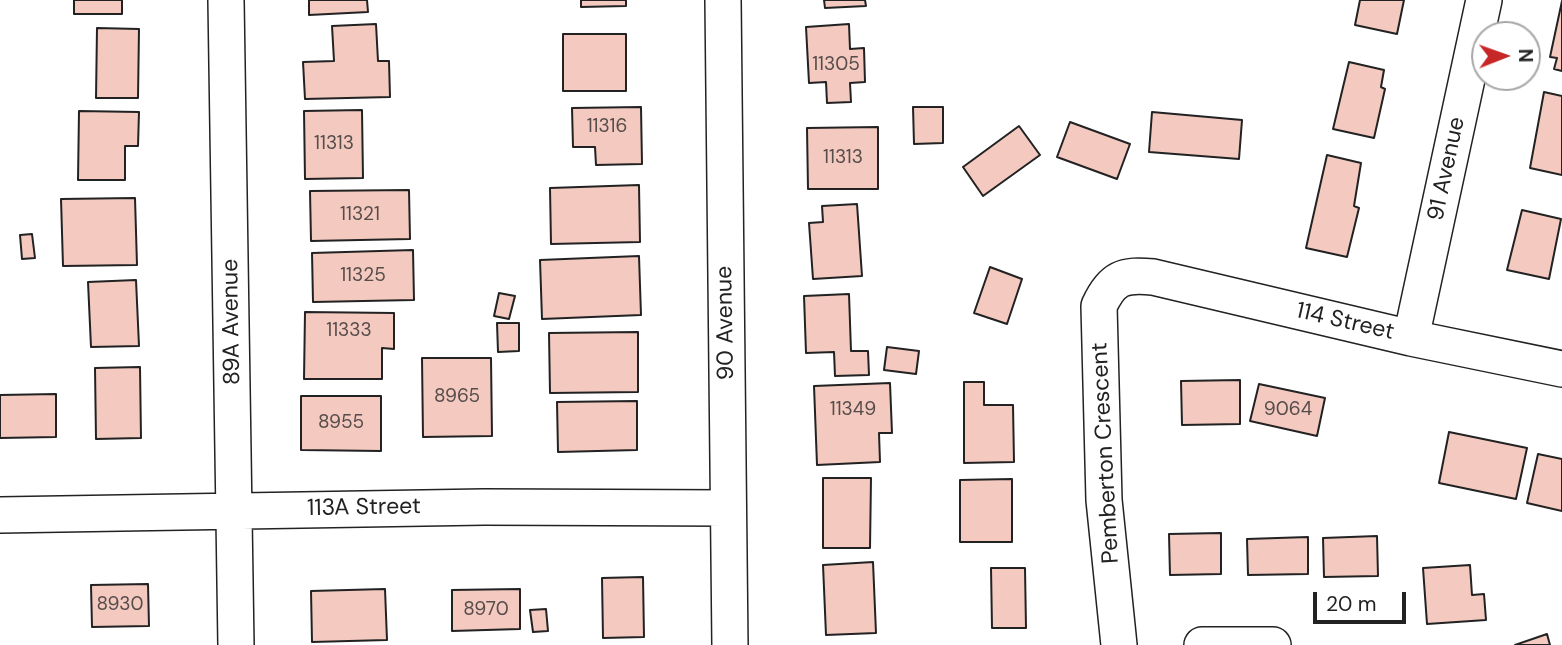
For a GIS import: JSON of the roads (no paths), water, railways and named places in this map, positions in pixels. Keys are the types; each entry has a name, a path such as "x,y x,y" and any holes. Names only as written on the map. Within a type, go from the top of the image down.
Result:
{"street":[{"name":"89A Avenue","path":"226,0 236,645"},
{"name":"90 Avenue","path":"723,0 730,645"},
{"name":"91 Avenue","path":"1411,338 1484,0"},
{"name":"114 Street","path":"1129,275 1153,277 1411,338 1562,369"},
{"name":"Pemberton Crescent","path":"1119,645 1104,500 1099,306 1106,292 1129,275"},
{"name":"113A Street","path":"0,516 234,510 728,508"},
{"path":"1202,645 1273,645"}]}
